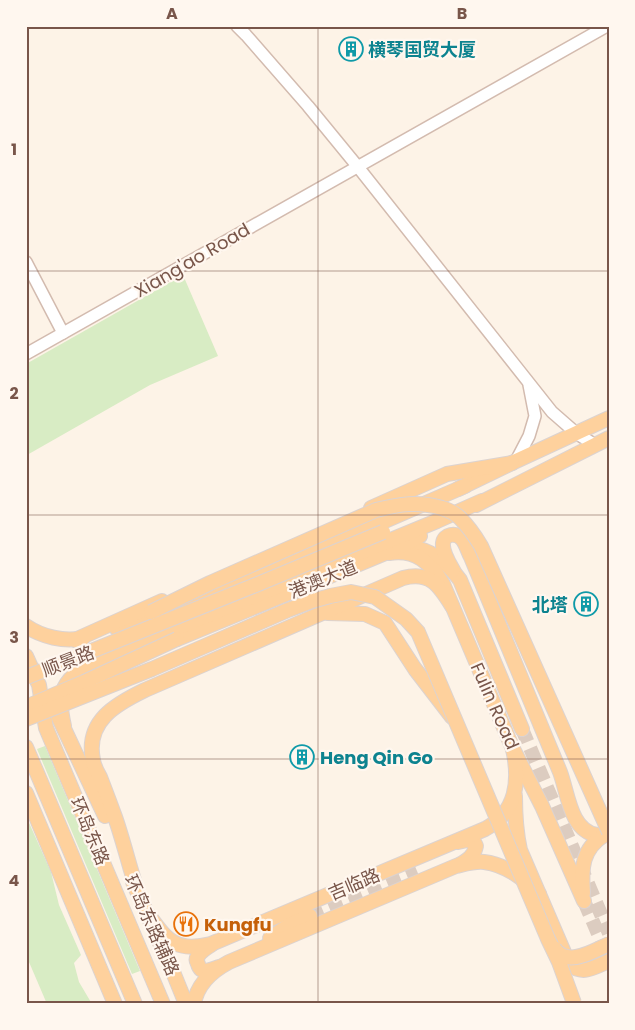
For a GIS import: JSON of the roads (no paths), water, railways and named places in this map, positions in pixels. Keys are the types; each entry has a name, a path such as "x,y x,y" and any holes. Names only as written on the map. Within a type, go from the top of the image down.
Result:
{"main road":[{"name":"港澳大道","path":"109,645 383,532 465,486 609,418"},
{"name":"港澳大道","path":"26,697 177,639 402,546 482,501 609,438"},
{"path":"80,639 447,474 514,462"},
{"path":"26,626 61,640 80,639 101,633 219,592 465,486"},
{"path":"64,726 61,713 61,698 66,684 79,670 482,501"},
{"path":"161,683 149,675 142,660 140,644 148,616 210,583 376,510 396,504 416,503 448,510 458,516 474,534 481,546 607,829"},
{"name":"Fulin Road","path":"522,729 460,580 443,550 445,538 450,535 456,535 461,538 471,557 560,772 572,814 583,829 596,835 607,829"},
{"name":"Fulin Road","path":"402,546 418,548 433,554 453,570"},
{"name":"Fulin Road","path":"376,557 402,552 417,556 429,564 438,575 513,749 542,806 584,901 582,882 586,855 607,829"},
{"path":"137,890 115,818 93,760 93,738 99,722 108,711 125,699 403,578 413,575 435,583 441,588 452,606"},
{"path":"26,719 152,669 312,601 351,592 375,597 406,619 418,632 559,962 574,1003"},
{"path":"321,613 365,614 385,623 415,669 458,725"},
{"path":"26,707 177,639"},
{"name":"顺景路","path":"26,677 109,645"},
{"name":"环岛东路","path":"26,656 39,685 46,728 163,1004"},
{"name":"环岛东路辅路","path":"39,685 64,726 186,1004"},
{"name":"环岛东路","path":"26,747 135,1004"},
{"name":"吉临路","path":"147,913 162,933 180,945 190,948 211,944 485,829 494,824 504,814 510,803 516,785 517,766 513,749"},
{"path":"516,785 514,816 520,850 569,964 574,969 583,971 609,961"},
{"path":"26,793 115,1004"},
{"path":"453,843 467,840 474,842 476,846 475,852 470,858 456,866"},
{"name":"吉临路","path":"194,1004 198,989 205,979 220,967 456,866 483,862 495,864 515,872 539,894"},
{"path":"242,956 291,924 310,916"},
{"path":"548,939 557,953 569,958 609,944"},
{"path":"211,944 199,954 197,959 198,966 202,970 208,971 220,967"},
{"path":"559,962 566,972 582,980 592,978 609,970"}],"street":[{"path":"237,26 308,106 358,167 552,412 576,433 595,445"},
{"name":"Xiang'ao Road","path":"26,354 607,26"},
{"path":"26,262 63,333"},
{"path":"514,462 529,436 535,416 529,384"}],"tunnel":[{"path":"522,729 609,933"},
{"path":"310,916 417,871"},
{"path":"584,901 609,959"}],"place":[{"name":"横琴国贸大厦","path":"351,49"},
{"name":"北塔","path":"586,604"},
{"name":"Heng Qin Go","path":"302,757"},
{"name":"Kungfu","path":"186,924"}]}
